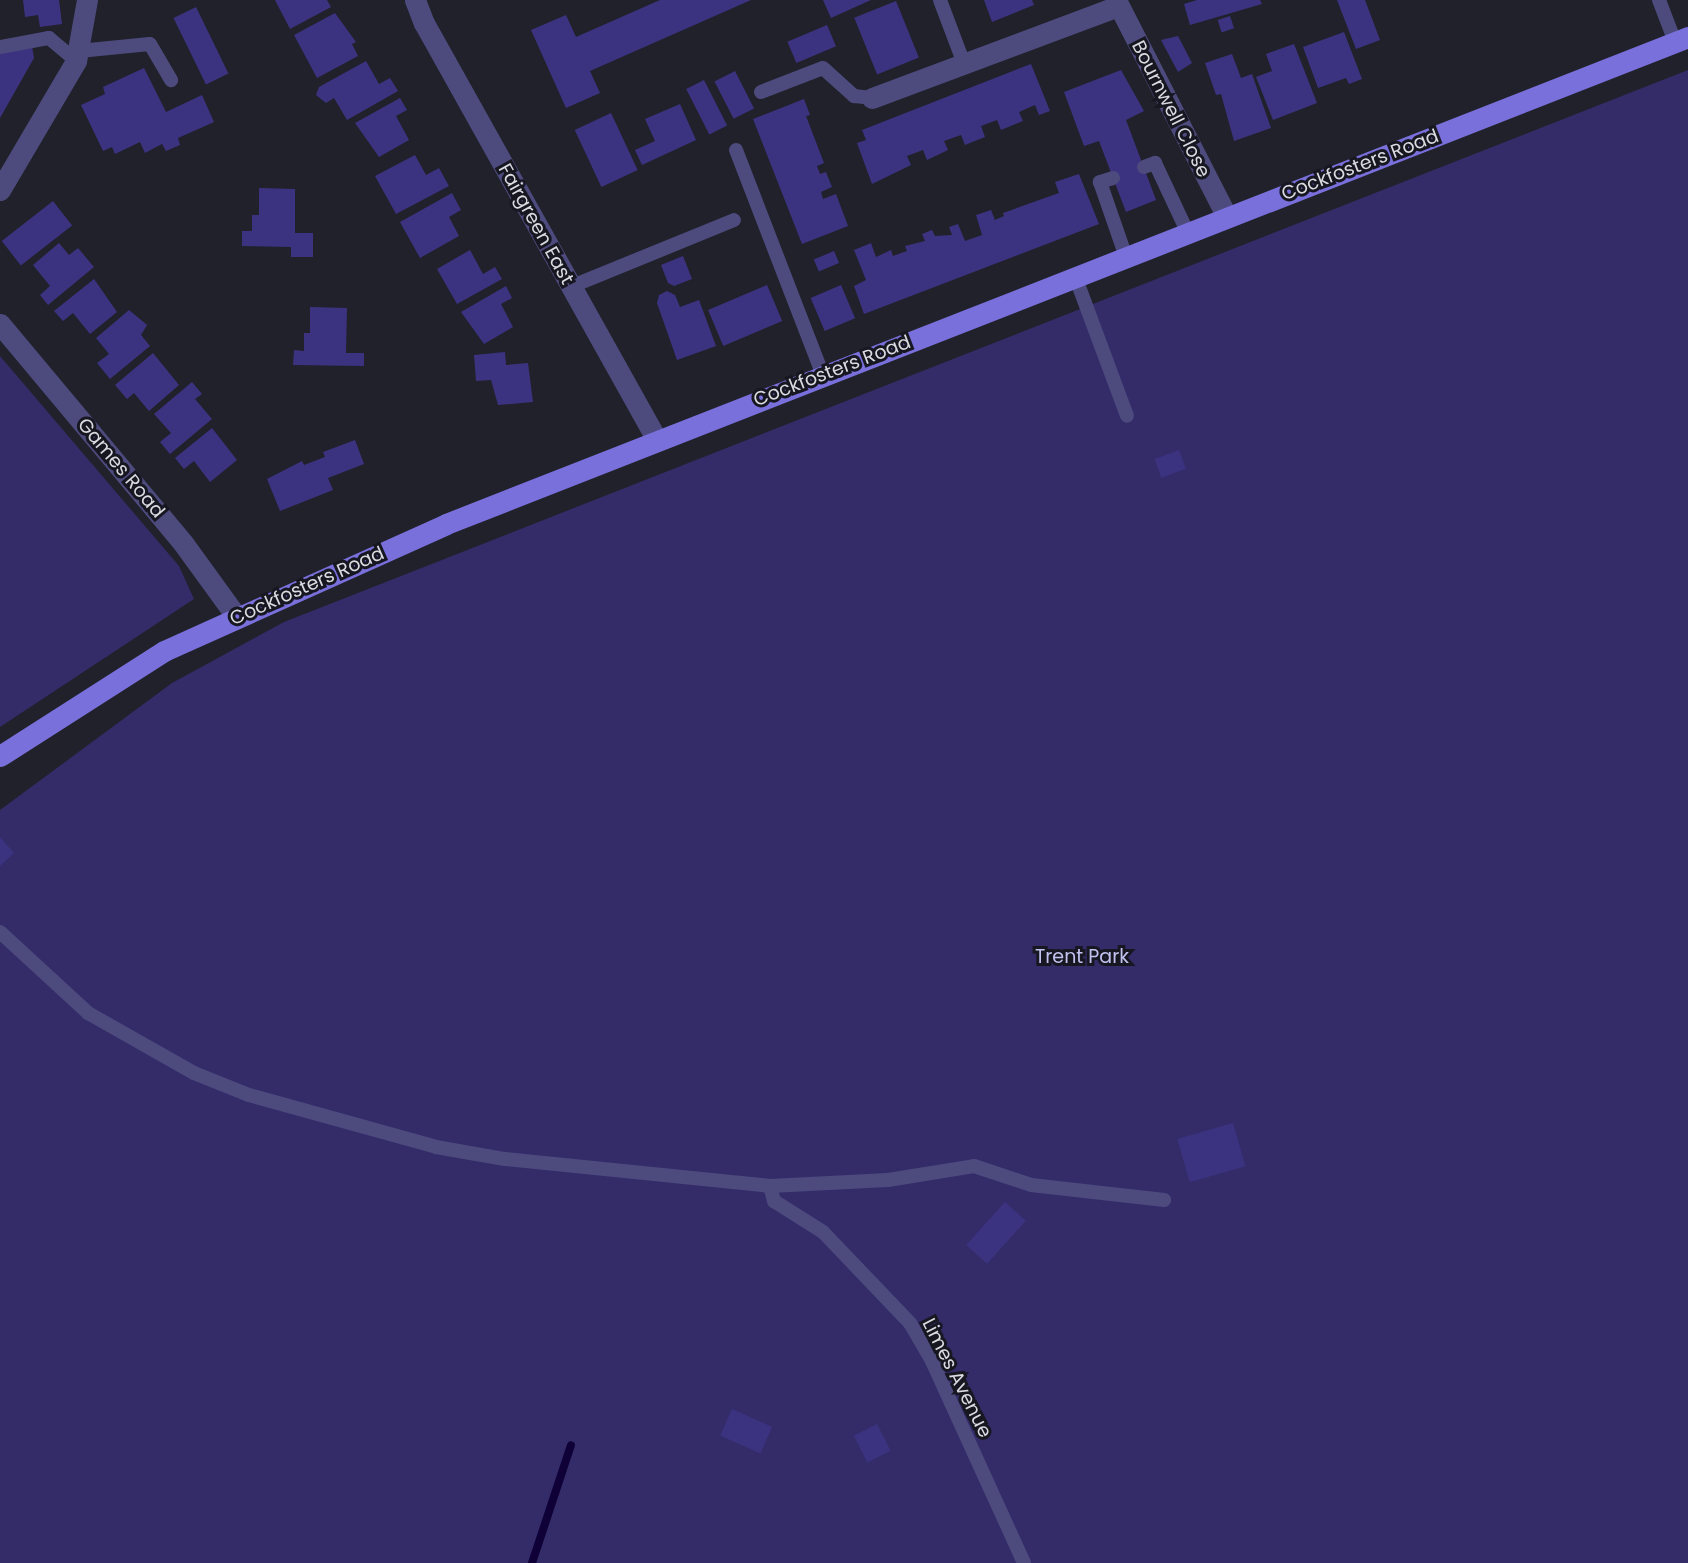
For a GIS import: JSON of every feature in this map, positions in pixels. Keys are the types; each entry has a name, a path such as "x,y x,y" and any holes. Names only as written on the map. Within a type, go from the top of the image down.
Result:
{"main road":[{"name":"Cockfosters Road","path":"0,756 164,651 236,616 657,440 1681,40"}],"street":[{"path":"0,190 77,56 87,0"},
{"path":"872,99 1117,3"},
{"name":"Bournwell Close","path":"1117,3 1227,217"},
{"name":"Fairgreen East","path":"416,4 570,287 657,440"},
{"name":"Games Road","path":"1,327 183,543 236,616"}],"lane":[{"path":"940,0 964,64"},
{"path":"1659,0 1681,40"},
{"path":"0,47 49,38 77,56 150,44 171,80"},
{"path":"761,92 823,68 854,96 872,99"},
{"path":"736,150 823,375"},
{"path":"1144,167 1155,163 1188,233"},
{"path":"1114,178 1100,182 1126,257"},
{"path":"570,287 734,220"},
{"path":"1075,276 1127,416"},
{"path":"0,932 88,1013 150,1051 249,1095 436,1147 505,1159 770,1186 888,1180 974,1166 1031,1185 1164,1199"},
{"name":"Limes Avenue","path":"770,1186 774,1201 823,1232 910,1323 932,1361 1024,1563"}],"green space":[{"name":"Trent Park","path":"1688,70 1688,1563 0,1563 0,810 172,683 284,622"},
{"path":"0,356 179,566 194,599 0,727"}],"building":[{"path":"23,0 59,0 62,24 40,27 38,15 25,17"},
{"path":"275,0 327,0 331,7 290,29"},
{"path":"660,0 751,0 590,71 600,93 566,108 531,30 566,15 576,37"},
{"path":"823,0 871,0 831,18"},
{"path":"984,0 1032,0 1034,5 992,22"},
{"path":"1197,0 1260,0 1262,4 1190,25 1184,4"},
{"path":"1337,0 1365,0 1380,40 1356,49"},
{"path":"896,1 919,58 877,74 854,18"},
{"path":"196,7 228,74 206,84 174,18"},
{"path":"335,13 356,42 352,44 358,56 317,78 294,35"},
{"path":"1230,16 1234,28 1222,32 1218,20"},
{"path":"827,25 836,46 796,63 787,42"},
{"path":"1344,32 1362,79 1349,84 1346,78 1318,88 1303,47"},
{"path":"1178,36 1192,63 1178,72 1161,40"},
{"path":"1294,44 1317,103 1273,120 1256,77 1272,71 1266,54"},
{"path":"32,46 34,58 0,118 0,54"},
{"path":"1232,54 1241,78 1252,74 1271,128 1234,141 1221,94 1216,95 1205,63"},
{"path":"366,61 379,84 390,78 398,91 347,120 334,98 326,103 316,95 319,87"},
{"path":"1031,64 1050,111 1039,115 1035,105 1019,112 1023,121 1001,130 997,120 981,126 985,137 965,145 961,135 944,141 948,150 927,160 923,150 907,156 911,165 872,184 857,143 866,140 862,130"},
{"path":"144,68 166,112 202,95 214,122 178,138 180,145 166,151 162,144 145,153 140,142 115,154 112,147 103,151 81,105 105,94 103,87"},
{"path":"1121,70 1144,111 1126,120 1156,200 1126,212 1099,141 1084,146 1064,92"},
{"path":"735,71 754,108 734,119 715,81"},
{"path":"704,80 727,125 709,135 686,89"},
{"path":"400,98 407,110 396,116 409,140 379,157 355,123"},
{"path":"804,99 810,115 806,116 824,163 817,166 820,174 826,172 832,187 821,192 823,199 836,194 848,226 802,244 753,119"},
{"path":"680,104 696,140 642,165 635,150 655,141 645,119"},
{"path":"611,113 638,170 601,187 575,130"},
{"path":"415,155 426,175 439,168 449,186 396,214 375,176"},
{"path":"1079,174 1099,224 864,314 854,286 866,280 854,250 871,243 876,257 891,250 893,256 907,251 905,246 925,241 922,234 932,230 935,236 952,235 949,227 958,224 965,241 982,235 976,215 991,210 995,220 1004,216 1003,213 1059,193 1055,182"},
{"path":"259,188 295,189 295,233 313,233 313,257 291,257 291,247 242,246 242,231 252,231 252,215 259,215"},
{"path":"452,193 461,210 449,217 459,236 420,258 400,222"},
{"path":"53,201 72,225 21,265 2,241"},
{"path":"59,243 69,255 78,248 94,267 48,305 40,295 50,286 33,265"},
{"path":"470,250 483,274 495,267 502,279 457,304 437,269"},
{"path":"834,251 839,263 819,272 814,260"},
{"path":"683,256 692,279 674,286 668,283 661,265"},
{"path":"94,279 117,312 90,334 73,313 63,321 54,311"},
{"path":"767,285 782,321 723,346 708,310"},
{"path":"841,285 855,318 825,331 811,298"},
{"path":"506,286 512,298 501,304 513,327 484,344 461,312"},
{"path":"667,291 675,295 680,307 699,300 716,346 677,360 657,303 659,295"},
{"path":"310,307 347,308 346,353 364,353 364,366 293,365 294,350 304,351 304,333 310,333"},
{"path":"129,310 147,325 141,335 150,346 110,379 97,363 109,354 96,338"},
{"path":"505,352 506,365 528,363 533,402 498,405 491,380 476,381 474,355"},
{"path":"153,353 179,385 149,411 134,393 127,399 115,385"},
{"path":"192,382 202,394 195,399 212,419 170,454 160,442 171,433 154,414"},
{"path":"212,428 237,460 210,482 194,461 184,469 175,458"},
{"path":"355,440 364,464 328,478 333,490 280,511 267,479 302,461 304,465 325,457 323,452"},
{"path":"1179,450 1186,469 1161,478 1155,459"},
{"path":"0,837 14,853 0,866"},
{"path":"1233,1123 1245,1166 1190,1182 1177,1139"},
{"path":"1005,1202 1026,1221 987,1264 966,1245"},
{"path":"732,1409 772,1427 760,1453 720,1435"},
{"path":"877,1424 891,1451 867,1463 854,1436"}],"waterway":[{"path":"532,1563 571,1445"}]}
